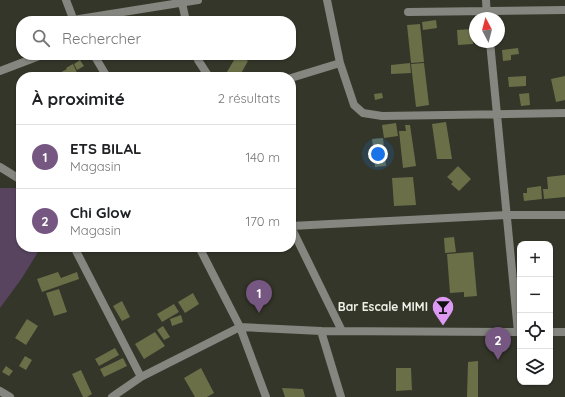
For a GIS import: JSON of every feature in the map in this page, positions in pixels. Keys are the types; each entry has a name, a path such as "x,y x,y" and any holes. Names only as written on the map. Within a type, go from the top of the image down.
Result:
{"street":[{"path":"66,0 72,16"},
{"path":"104,16 198,0"},
{"path":"327,0 340,63 354,105 362,113 382,116 565,113"},
{"path":"486,0 487,12"},
{"path":"182,3 185,16"},
{"path":"505,13 565,10"},
{"path":"408,12 469,14"},
{"path":"491,48 517,314"},
{"path":"0,71 29,60"},
{"path":"97,60 104,72"},
{"path":"198,60 206,72"},
{"path":"296,76 340,63"},
{"path":"0,167 16,177"},
{"path":"296,227 506,215 565,215"},
{"path":"296,237 342,331"},
{"path":"77,252 142,377"},
{"path":"202,252 240,327 266,397"},
{"path":"112,397 142,377 240,327 321,331 517,332"},
{"path":"321,331 341,397"},
{"path":"553,332 565,332"},
{"path":"0,391 10,397"}],"shaded area":[{"path":"0,188 16,188 16,252 38,252 22,278 0,308"}],"building":[{"path":"436,20 437,28 423,30 422,22"},
{"path":"420,24 424,62 411,63 407,25"},
{"path":"469,29 469,44 458,45 457,30"},
{"path":"518,48 519,54 511,55 511,60 503,61 502,50"},
{"path":"80,60 84,66 77,70 74,64"},
{"path":"234,60 248,61 242,72 227,72"},
{"path":"410,63 411,73 391,74 391,65"},
{"path":"424,63 429,105 416,107 411,64"},
{"path":"73,64 77,72 61,72 67,69 66,68"},
{"path":"526,76 526,86 509,87 508,77"},
{"path":"565,76 565,100 556,102 551,79"},
{"path":"382,93 383,98 375,100 374,94"},
{"path":"529,93 530,105 521,106 519,94"},
{"path":"446,122 452,159 437,159 432,124"},
{"path":"396,123 398,136 384,138 382,125"},
{"path":"405,125 410,125 416,166 403,168 399,131 406,131"},
{"path":"383,138 386,166 375,167 372,139"},
{"path":"458,166 471,179 459,191 451,184 453,182 447,177"},
{"path":"565,175 565,197 544,199 543,189 548,189 547,177"},
{"path":"413,177 416,205 394,206 392,178"},
{"path":"541,186 542,199 524,201 523,193 527,193 527,188"},
{"path":"454,237 456,252 445,253 444,238"},
{"path":"473,252 477,296 464,297 464,292 450,293 447,254"},
{"path":"58,272 61,278 77,272 79,279 42,292 37,279"},
{"path":"59,289 67,312 54,316 46,293"},
{"path":"193,293 199,304 185,313 178,302"},
{"path":"122,301 130,317 122,321 113,306"},
{"path":"174,304 179,312 162,322 157,314"},
{"path":"181,315 183,322 172,326 170,319"},
{"path":"27,319 38,326 26,345 15,338"},
{"path":"163,326 170,337 164,340 157,330"},
{"path":"155,332 165,346 144,359 135,344"},
{"path":"115,348 119,355 99,366 95,359"},
{"path":"25,356 32,360 26,370 19,366"},
{"path":"123,358 127,366 104,377 100,369"},
{"path":"478,361 478,397 467,397 468,362"},
{"path":"6,366 13,371 9,376 2,372"},
{"path":"201,368 214,393 207,397 195,397 184,378"},
{"path":"396,368 411,368 412,391 396,391"},
{"path":"81,370 92,394 87,397 83,397 72,374"},
{"path":"282,388 303,389 305,397 285,397"}],"place":[{"name":"ETS BILAL","path":"259,313"},
{"name":"Bar Escale MIMI","path":"443,326"},
{"name":"Chi Glow","path":"498,360"}]}
